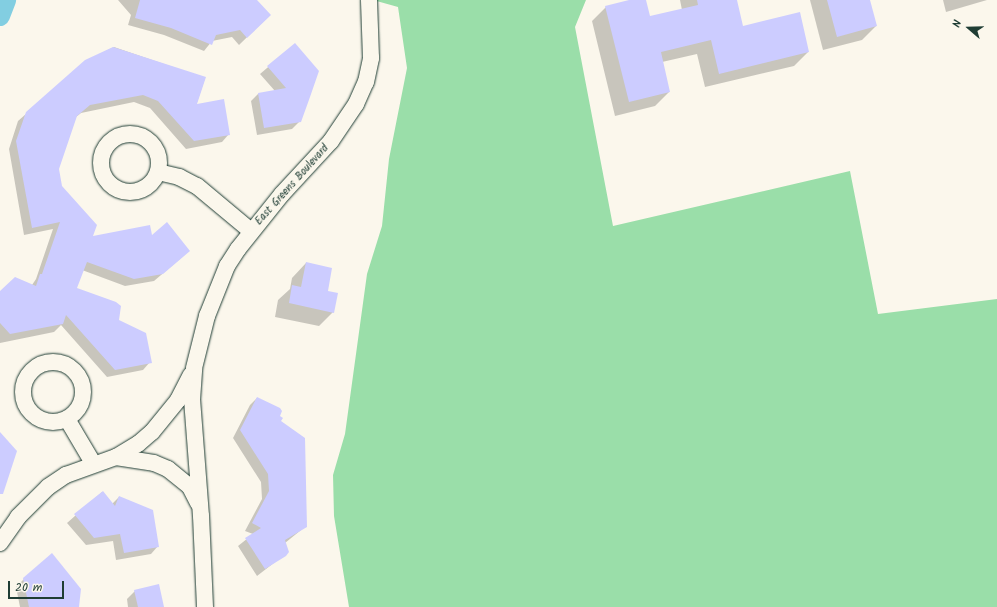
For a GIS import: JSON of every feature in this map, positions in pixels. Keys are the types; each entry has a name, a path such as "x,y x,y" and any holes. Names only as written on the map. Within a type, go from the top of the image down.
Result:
{"street":[{"name":"East Greens Boulevard","path":"201,516 192,400 194,368 207,316 216,290 227,266 251,231 331,141 356,104 366,82 371,58 369,0"},
{"path":"158,172 179,177 197,186 251,231"},
{"name":"East Greens Boulevard","path":"116,457 138,444 152,432 178,400 194,368"},
{"path":"67,418 93,463"},
{"path":"0,543 18,517 48,488 66,475 93,463 116,457 154,463 168,469 190,487 197,501 201,516 205,607"}],"green space":[{"path":"0,0 9,0 0,26"},
{"path":"373,0 586,0 575,27 613,226 850,171 878,314 997,299 997,607 349,607 334,516 333,475 345,434 367,274 382,226 389,159 407,68 398,7"}],"building":[{"path":"140,0 257,0 271,15 247,38 240,30 216,35 212,45 171,28 135,18"},
{"path":"629,0 646,0 650,16 698,5 697,0 737,0 743,26 800,12 809,52 719,74 711,40 661,52 670,92 629,102 605,6"},
{"path":"827,0 870,0 877,26 837,37"},
{"path":"295,43 319,71 301,122 264,128 258,93 286,88 267,66"},
{"path":"113,47 206,77 197,104 224,99 230,135 194,141 158,101 143,95 90,105 77,116 59,169 62,186 97,225 93,236 150,225 152,235 167,222 190,251 163,274 134,279 87,262 77,288 116,302 121,306 119,320 146,333 152,363 115,370 66,315 63,324 10,334 0,323 0,291 15,277 36,286 40,274 42,274 60,222 32,228 16,141 26,112 85,60"},
{"path":"306,262 332,268 328,291 338,293 334,313 289,303 292,285 301,287"},
{"path":"257,397 280,408 282,411 280,416 283,418 281,421 305,438 307,527 285,540 289,552 286,556 265,569 245,538 261,528 252,523 269,491 268,474 240,430"},
{"path":"0,432 17,451 3,494 0,494"},
{"path":"103,491 115,506 119,496 153,510 159,547 124,553 120,534 94,538 74,514"},
{"path":"52,553 81,589 79,607 29,607 23,578"},
{"path":"159,584 164,607 138,607 134,590"}],"waterway":[{"path":"0,16 6,0"}]}
